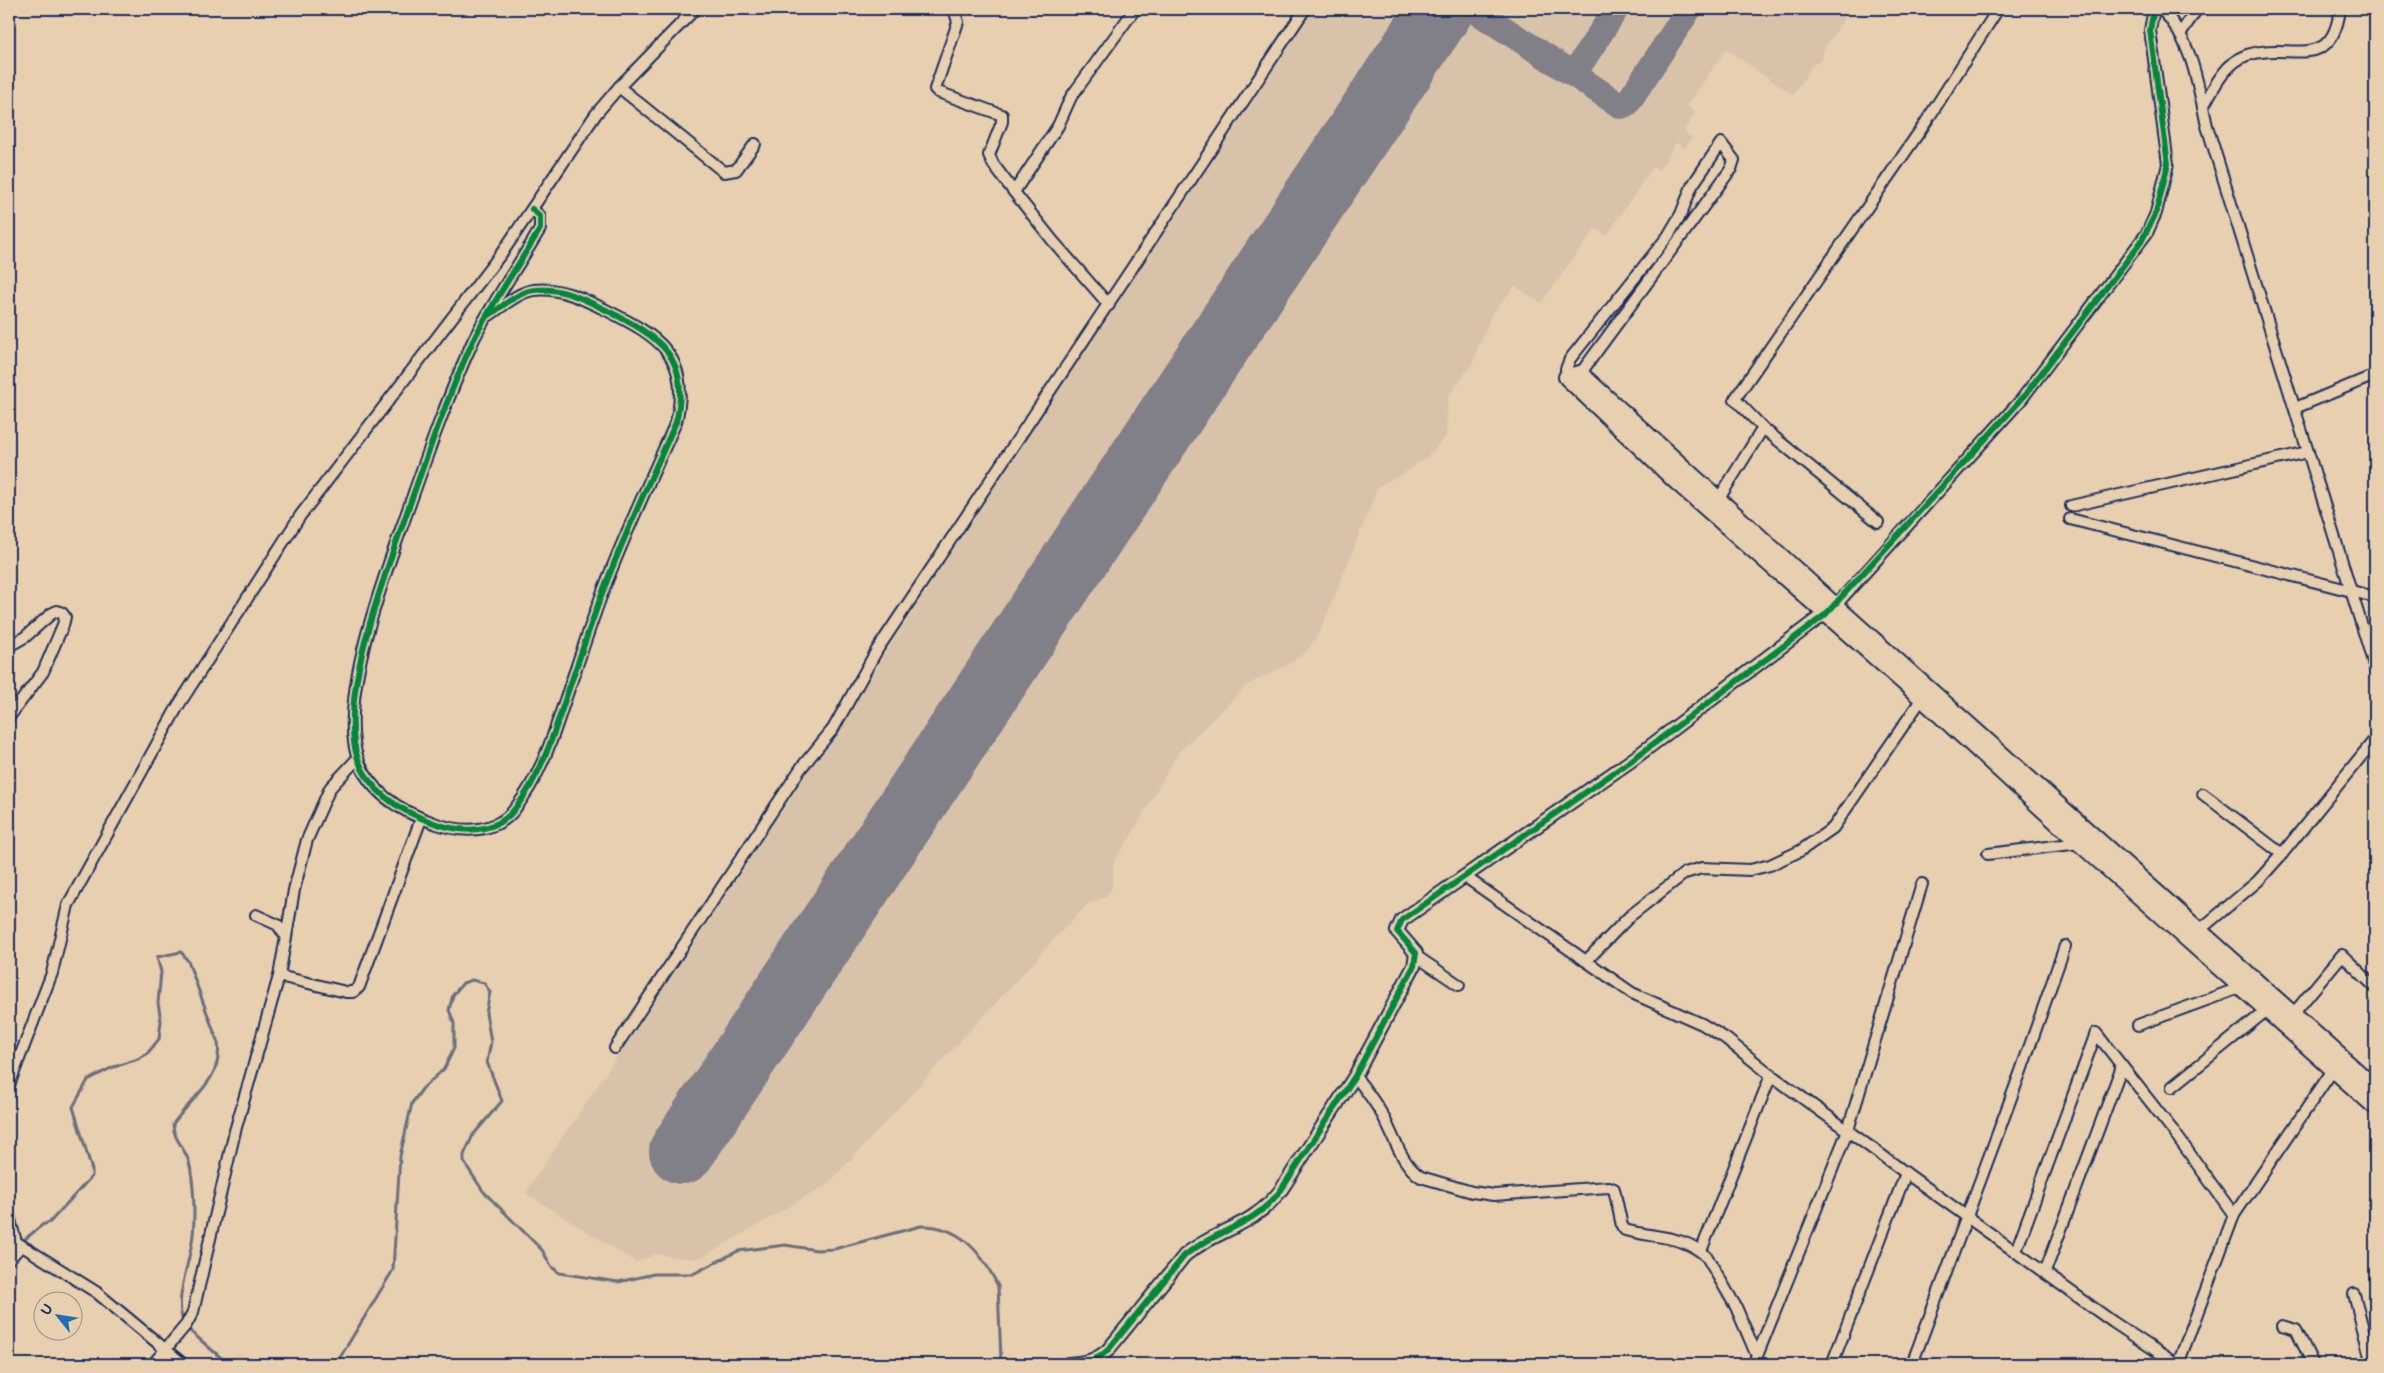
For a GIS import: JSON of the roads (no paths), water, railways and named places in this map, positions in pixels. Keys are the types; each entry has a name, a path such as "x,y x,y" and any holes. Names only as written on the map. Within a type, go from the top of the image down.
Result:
{"highway":[{"path":"1574,376 1718,500 1766,552"},
{"path":"1574,376 1675,480 1766,552 2195,935 2288,1020 2375,1106"},
{"path":"1925,694 2080,843 2128,876"},
{"path":"2247,982 2267,1010 2288,1020"},
{"path":"2341,1071 2375,1088"}],"street":[{"path":"9,1085 52,973 68,905 178,706 300,516 504,250 596,114 619,87 696,9"},
{"path":"952,9 956,12 958,22 935,89 938,92 1002,115 1002,122 989,156 993,164 1053,241 1109,305"},
{"path":"1014,192 1058,126 1071,97 1135,9"},
{"path":"615,1048 802,768 833,729 877,650 1305,9"},
{"path":"1878,522 1764,428 1735,402 1736,397 1924,125 1998,9"},
{"path":"1460,985 1416,956 1412,947 1397,931 1402,920 1632,760 1830,610 2021,400 2147,233 2156,213 2168,164 2150,30 2154,9"},
{"path":"2161,9 2172,19 2180,34 2196,75 2203,106 2375,668"},
{"path":"2180,34 2197,9"},
{"path":"2203,106 2217,81 2230,67 2246,55 2265,52 2315,50 2326,44 2335,33 2340,9"},
{"path":"619,87 724,172 736,170 754,144"},
{"path":"1721,143 1734,160 1731,169 1574,376 1566,369 1570,359 1668,236 1681,214 1692,186 1721,143"},
{"path":"488,316 524,292 534,290 556,290 588,301 639,326 659,341 671,356 676,369 680,387 680,404 676,422 600,601 548,752 528,791 509,815 481,829 450,828 421,819 383,796 364,775 357,759 352,739 353,710 360,660 381,585 432,440 474,339 540,229 540,216 532,209"},
{"path":"2295,408 2375,375"},
{"path":"1718,500 1764,428"},
{"path":"2071,506 2308,452"},
{"path":"2070,519 2375,598"},
{"path":"9,646 25,637 51,614 57,611 62,612 64,625 43,672 9,717"},
{"path":"1586,961 1630,916 1685,873 1702,868 1750,870 1770,865 1800,851 1833,828 1925,694"},
{"path":"2195,935 2258,881 2375,739"},
{"path":"153,1364 164,1348 186,1326 193,1312 235,1131 279,976 294,890 307,840 330,788 357,759"},
{"path":"2203,794 2282,854"},
{"path":"279,976 346,992 353,992 359,987 421,819"},
{"path":"1988,854 2080,843"},
{"path":"1464,876 1632,993 1702,1024 1725,1038 1771,1075 2175,1364 2234,1215 2341,1071"},
{"path":"1755,1360 1848,1130 1922,884"},
{"path":"256,915 278,925 286,937"},
{"path":"1912,1364 2065,946"},
{"path":"2288,1020 2342,955 2375,987"},
{"path":"1068,1364 1085,1363 1100,1358 1186,1255 1200,1245 1253,1218 1272,1202 1355,1076 1410,974 1416,956"},
{"path":"2138,1024 2247,982"},
{"path":"2172,1087 2267,1010"},
{"path":"2016,1251 2094,1033 2098,1034 2174,1132 2234,1215"},
{"path":"2045,1272 2122,1066"},
{"path":"1701,1251 1771,1075"},
{"path":"1355,1076 1372,1098 1398,1147 1414,1172 1422,1177 1472,1192 1494,1195 1609,1186 1614,1189 1622,1226 1625,1230 1680,1240 1701,1251 1707,1257 1736,1307 1755,1360"},
{"path":"1832,1364 1906,1172"},
{"path":"9,1216 13,1237 21,1246 96,1292 183,1364"},
{"path":"9,1259 21,1246"},
{"path":"2354,1294 2372,1364"},
{"path":"2282,1326 2296,1330 2313,1364"}],"waterway":[{"path":"24,1240 42,1225 50,1222 92,1176 92,1170 73,1107 88,1080 111,1068 147,1054 159,1039 161,1021 158,1003 161,972 157,957 181,952 188,961 218,1043 216,1067 211,1078 173,1124 177,1139 189,1162 194,1198 192,1245 180,1301 183,1321"},
{"path":"336,1364 393,1270 400,1156 412,1103 423,1088 444,1069 454,1048 454,1023 449,1010 453,995 463,983 472,980 484,983 490,992 486,1013 491,1042 487,1062 502,1101 473,1135 464,1155 464,1162 483,1191 542,1250 551,1266 559,1273 618,1282 654,1274 693,1274 738,1251 785,1245 817,1250 834,1249 921,1226 935,1227 947,1230 968,1243 985,1263 998,1286 1001,1361"},
{"path":"189,1330 228,1364"}]}
